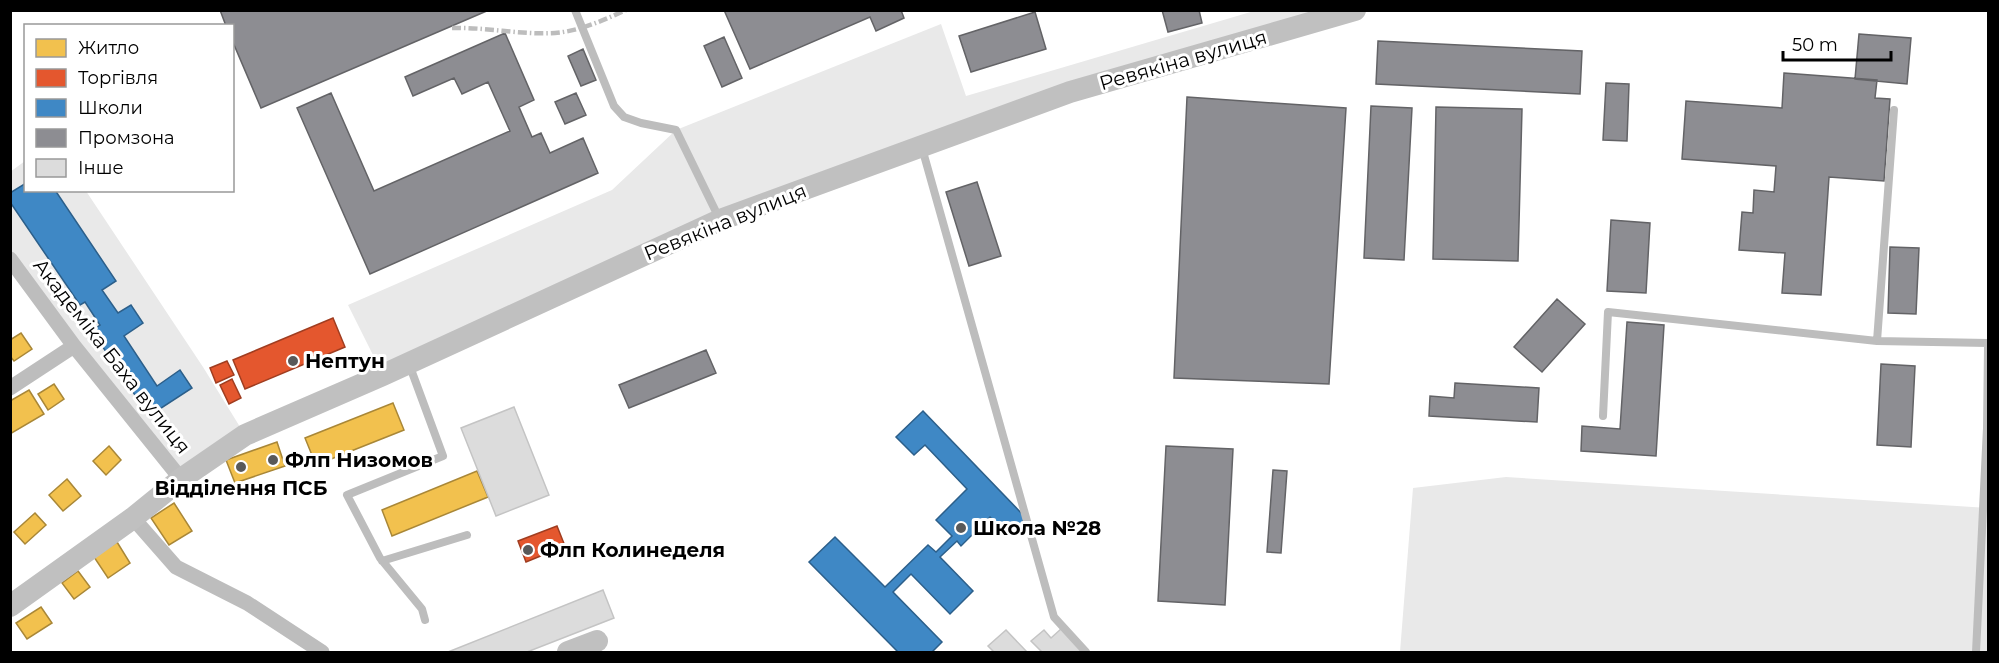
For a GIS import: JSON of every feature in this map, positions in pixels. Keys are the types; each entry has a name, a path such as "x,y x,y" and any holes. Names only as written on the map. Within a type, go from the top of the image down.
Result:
{"street":[{"name":"Ревякіна вулиця","path":"10,606 133,518 181,479 245,435 409,363 720,220 1070,92 1355,10"},
{"name":"Академіка Баха вулиця","path":"10,259 74,346 181,479"},
{"path":"10,388 74,346"},
{"path":"133,518 176,567 247,603 322,652"},
{"path":"568,652 597,641"}],"lane":[{"path":"575,10 614,106 624,117 676,130 720,220"},
{"path":"1877,341 1894,110"},
{"path":"922,146 1054,617 1086,652"},
{"path":"1603,416 1608,312 1877,341 1989,345 1976,652"},
{"path":"409,363 443,456 347,495 382,561 422,609 425,620"},
{"path":"382,561 467,535"}],"shaded area":[{"path":"1254,11 1355,11 1070,92 720,220 383,375 348,305 612,190 676,130 941,24 966,96"},
{"path":"24,162 24,192 87,192 203,367 245,435 181,479 11,259 10,172"},
{"path":"1506,477 1988,508 1988,652 1400,652 1413,488"}],"building: Житло":[{"path":"21,333 32,349 14,361 10,356 10,340"},
{"path":"54,384 64,399 48,410 38,394"},
{"path":"29,390 44,414 10,434 10,401"},
{"path":"393,403 404,430 316,465 305,438"},
{"path":"277,442 285,466 235,483 226,460"},
{"path":"109,446 121,460 106,475 93,461"},
{"path":"477,471 488,497 392,536 382,510"},
{"path":"67,479 81,496 63,511 49,495"},
{"path":"174,503 192,531 169,545 151,518"},
{"path":"35,513 46,525 25,544 14,532"},
{"path":"117,542 130,563 108,578 94,557"},
{"path":"78,571 90,587 74,599 62,583"},
{"path":"41,607 52,623 27,639 16,623"}],"building: Торгівля":[{"path":"333,318 345,347 245,389 233,360"},
{"path":"227,361 234,375 216,383 210,368"},
{"path":"232,379 241,398 229,404 220,385"},
{"path":"557,526 565,546 526,562 518,541"}],"building: Школи":[{"path":"24,184 24,192 56,192 116,281 102,290 118,313 131,305 143,323 124,336 157,386 180,370 192,388 149,416 92,331 100,325 85,302 80,305 10,202 10,193"},
{"name":"Школа №28","path":"923,411 1026,518 1008,536 990,517 961,546 957,541 940,557 973,591 950,614 911,574 893,592 942,642 932,652 898,652 809,562 835,537 885,587 928,545 936,552 952,536 936,520 967,489 925,445 914,455 896,437"}],"building: Промзона":[{"path":"220,10 489,10 261,108 234,45 234,24 225,24"},
{"path":"724,10 901,10 904,18 876,31 870,17 750,69"},
{"path":"1162,10 1199,10 1202,23 1168,32"},
{"path":"1035,12 1046,49 971,72 959,36"},
{"path":"505,33 534,100 519,107 532,137 541,133 550,153 583,138 598,173 370,274 297,108 331,93 374,191 510,131 488,82 462,94 454,78 413,96 405,77"},
{"path":"1859,34 1911,38 1907,84 1855,79"},
{"path":"724,37 742,78 722,87 704,46"},
{"path":"1378,41 1582,51 1580,94 1376,84"},
{"path":"583,49 596,80 581,86 568,56"},
{"path":"1784,73 1877,80 1875,98 1890,99 1884,181 1829,177 1821,295 1782,293 1785,253 1739,250 1742,212 1753,213 1754,190 1774,192 1776,166 1682,159 1686,101 1782,108"},
{"path":"1606,83 1629,84 1627,141 1603,140"},
{"path":"576,93 586,115 565,124 555,102"},
{"path":"1187,97 1346,108 1329,384 1174,378"},
{"path":"1371,106 1412,108 1404,260 1364,258"},
{"path":"1436,107 1522,109 1518,261 1433,259"},
{"path":"977,182 1001,256 969,266 946,192"},
{"path":"1611,220 1650,223 1646,293 1607,291"},
{"path":"1890,247 1919,248 1916,314 1888,313"},
{"path":"1557,299 1585,324 1542,372 1514,347"},
{"path":"1627,322 1664,325 1656,456 1581,451 1582,426 1620,429"},
{"path":"706,350 716,373 629,408 619,385"},
{"path":"1881,364 1915,366 1911,447 1877,445"},
{"path":"1455,383 1539,388 1537,422 1429,416 1430,396 1454,398"},
{"path":"1166,446 1233,449 1225,605 1158,601"},
{"path":"1273,470 1287,471 1281,553 1267,552"}],"building: Інше":[{"path":"514,407 549,495 496,516 461,428"},
{"path":"603,590 614,618 527,652 448,652"},
{"path":"1062,628 1082,651 1042,652 1031,641 1044,630 1051,638"},
{"path":"1006,630 1027,652 994,652 988,646"}],"railway":[{"path":"452,28 555,33 583,27 626,10"}],"place":[{"name":"Нептун","path":"293,361"},
{"name":"Флп Низомов","path":"273,460"},
{"name":"Відділення ПСБ","path":"241,467"},
{"name":"Школа №28","path":"961,528"},
{"name":"Флп Колинеделя","path":"528,550"}]}
